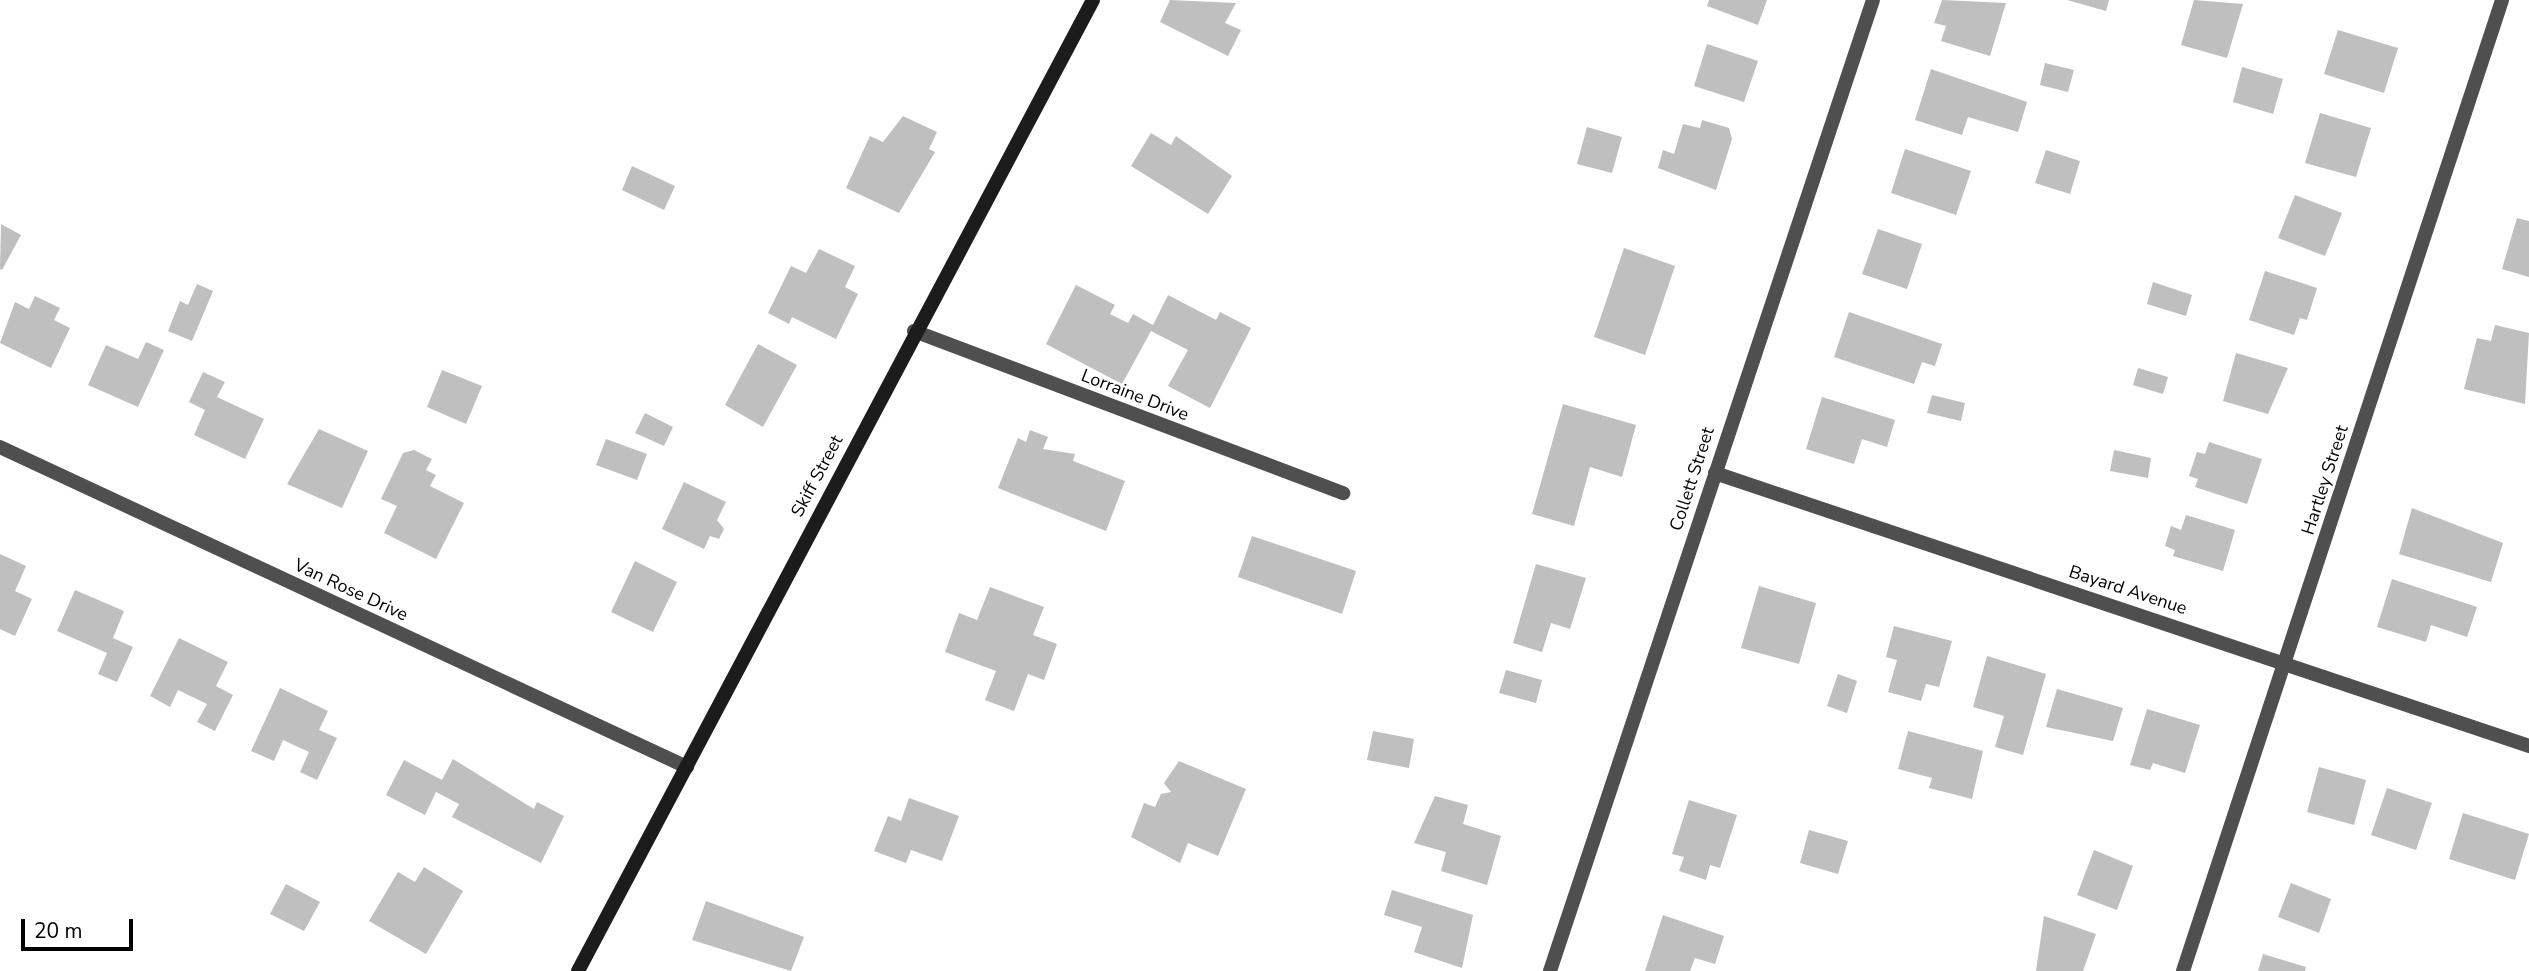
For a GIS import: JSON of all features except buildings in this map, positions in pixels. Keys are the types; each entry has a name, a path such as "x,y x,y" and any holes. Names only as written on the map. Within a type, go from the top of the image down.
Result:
{"main road":[{"name":"Skiff Street","path":"578,971 914,331 1093,0"}],"street":[{"name":"Collett Street","path":"1550,971 1873,0"},
{"name":"Hartley Street","path":"2183,971 2502,0"},
{"name":"Lorraine Drive","path":"914,331 1343,493"},
{"name":"Van Rose Drive","path":"0,447 687,767"},
{"name":"Bayard Avenue","path":"1715,473 2529,746"}]}
